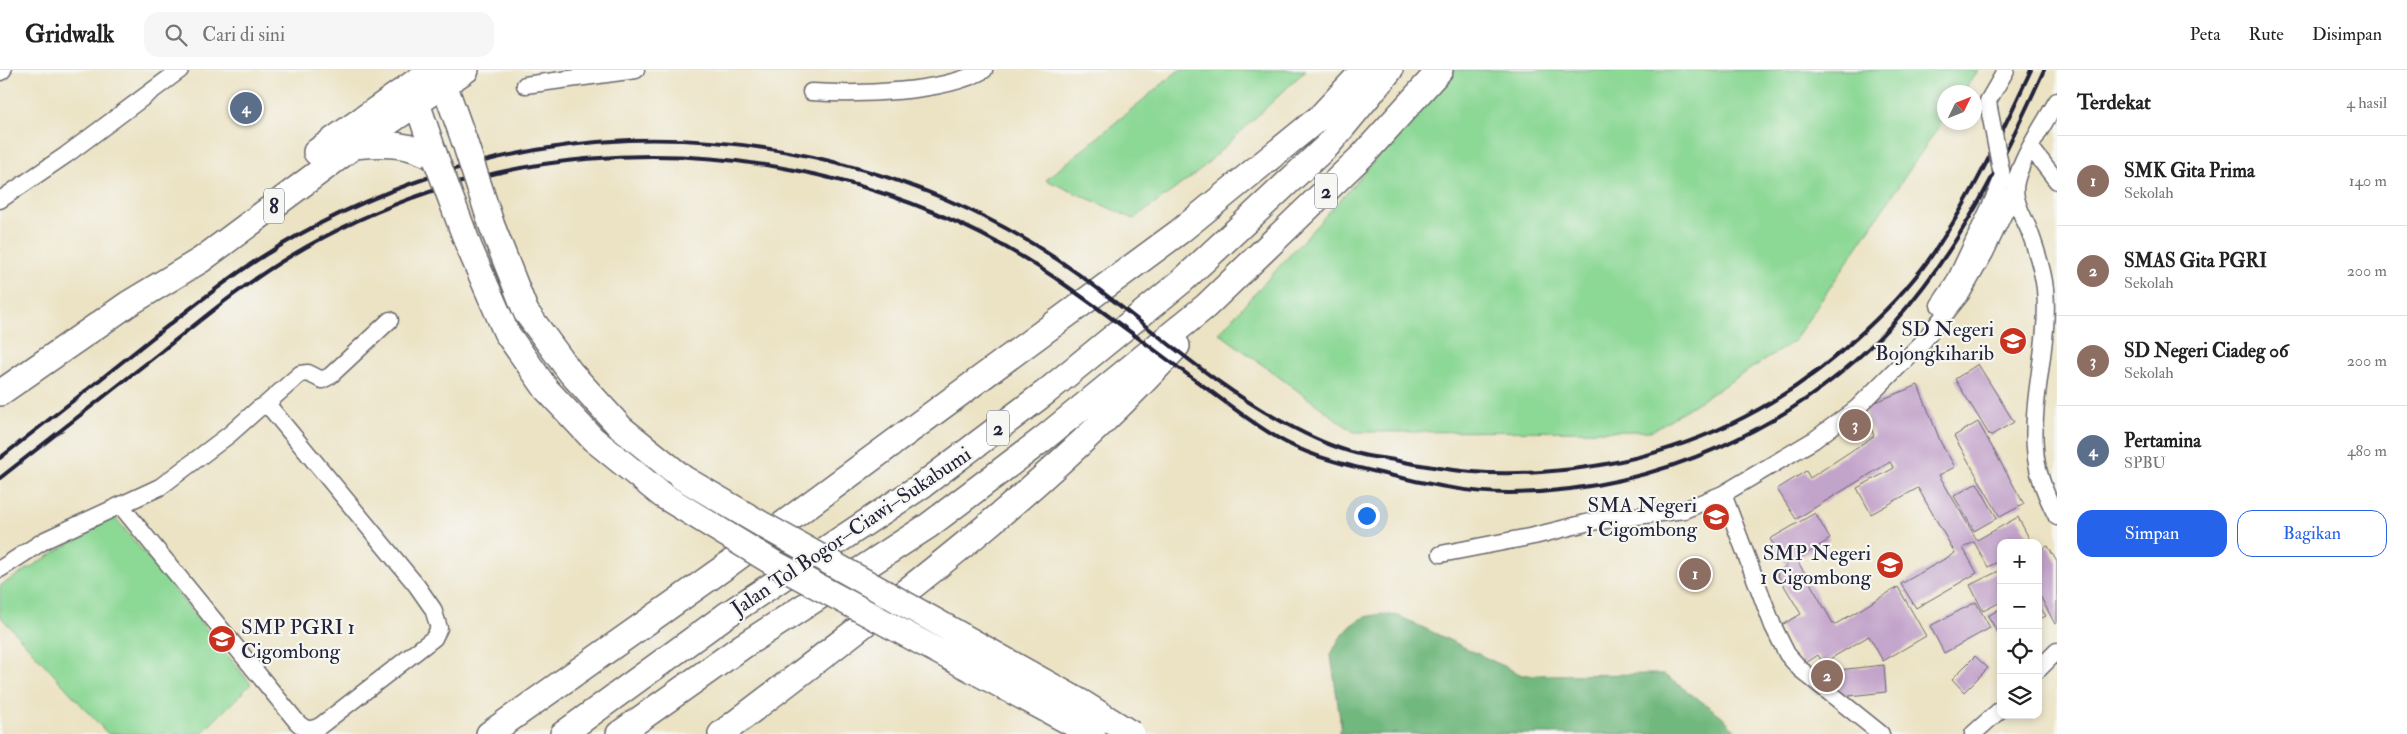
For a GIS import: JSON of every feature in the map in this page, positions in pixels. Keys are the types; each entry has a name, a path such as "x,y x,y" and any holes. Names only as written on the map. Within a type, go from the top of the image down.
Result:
{"highway":[{"name":"8","path":"0,393 128,304 201,260 356,146 412,95 438,75 466,70"},
{"path":"456,116 478,70"},
{"path":"489,734 722,569 1179,232 1320,117 1364,70"},
{"name":"Jalan Tol Bogor–Ciawi–Sukabumi","path":"563,734 725,616 924,484 1046,392 1182,281 1321,152 1390,70"},
{"name":"Jalan Tol Bogor–Ciawi–Sukabumi","path":"619,734 743,646 928,526 1043,439 1206,306 1364,154 1440,70"},
{"path":"438,75 456,116 492,226 526,312 571,372 621,428 683,478 755,521 1084,704 1132,734"},
{"name":"8","path":"128,304 142,288 174,260 323,147 412,95"},
{"path":"412,95 469,248 506,332 548,390 593,439 662,495 772,562 1092,734"},
{"path":"356,146 377,144 400,145 416,149 436,159"},
{"path":"721,734 914,584 1073,452 1177,347 1206,306"}],"street":[{"path":"0,200 66,155 180,70"},
{"path":"525,86 636,70"},
{"path":"811,92 891,90 948,84 972,77 984,70"},
{"path":"1896,368 1920,327 1946,297 1997,192 2002,178 1988,102 2006,70"},
{"path":"1441,554 1534,536 1590,522 1684,510 1723,494 1833,427 1857,408 1921,344 1962,293 1985,253 2015,190 2030,148 2057,101"},
{"path":"2030,148 2057,181"},
{"path":"2015,190 2034,244 2045,287 2044,346 2036,407 2035,450 2042,483 2057,517"},
{"path":"0,569 45,540 147,495 171,480 265,405 300,374 308,373 322,380 330,376 390,320"},
{"path":"122,506 297,722 306,730 320,726 434,638 440,624 434,610 417,586 272,410 265,405"},
{"path":"1723,494 1773,626 1787,654 1800,669 1855,711 1881,734"},
{"path":"2042,666 2057,651"},
{"path":"1974,734 1997,713"}],"green space":[{"path":"1179,70 1306,70 1198,172 1134,219 1046,180"},
{"path":"1452,70 1978,70 1968,85 1937,85 1937,129 1793,342 1652,431 1354,432 1219,333 1357,181"},
{"path":"114,516 251,684 201,734 108,734 0,616 0,586"},
{"path":"1382,614 1399,616 1522,675 1663,674 1722,716 1738,734 1338,734 1341,726 1331,655 1339,639 1351,626 1364,617"}],"building":[{"path":"1978,364 2014,422 1990,436 1955,379"},
{"path":"1918,385 1941,443 1955,467 1939,475 1977,540 2018,517 2029,539 1997,539 1997,562 1988,567 1974,542 1963,548 1977,573 1916,608 1901,584 1955,553 1918,488 1871,514 1857,488 1894,468 1890,462 1796,519 1777,489 1806,471 1810,478 1874,436 1863,407"},
{"path":"1978,422 2024,504 2000,517 1954,436"},
{"path":"1977,483 1997,518 1974,531 1954,496"},
{"path":"1815,513 1830,539 1797,560 1834,625 1898,587 1926,636 1883,661 1869,636 1823,663 1818,655 1803,665 1780,626 1801,614 1776,572 1787,566 1770,539"},
{"path":"2048,546 2057,562 2057,623 2055,624 2042,600 2042,549"},
{"path":"1997,572 1997,604 1983,611 1970,585"},
{"path":"1976,602 1990,628 1944,653 1930,626"},
{"path":"1997,610 1997,631 1988,616"},
{"path":"2042,610 2046,616 2042,618"},
{"path":"1975,656 1988,668 1964,692 1952,679"},
{"path":"1884,665 1886,692 1840,697 1838,670"}],"railway":[{"path":"0,458 203,298 257,260 343,212 435,175 483,161 531,151 629,140 689,141 749,146 808,156 867,171 924,190 979,214 1031,243 1081,276 1240,396 1296,429 1320,441 1346,450 1367,456 1435,468 1487,473 1541,472 1587,467 1631,459 1674,447 1715,431 1755,412 1793,389 1829,362 1875,321 1916,277 1955,220 1990,156 2031,70"},
{"path":"0,478 240,290 272,267 358,220 432,191 508,171 586,159 650,156 713,159 776,167 839,180 899,199 958,223 1015,252 1068,287 1262,428 1297,448 1323,458 1418,482 1478,491 1509,493 1563,490 1617,481 1670,466 1720,447 1769,422 1815,392 1857,358 1896,320 1941,263 1997,169 2044,70"}],"place":[{"name":"Pertamina","path":"246,108"},
{"name":"SD Negeri Bojongkiharib","path":"2013,341"},
{"name":"SD Negeri Ciadeg 06","path":"1855,425"},
{"name":"SMA Negeri 1 Cigombong","path":"1716,517"},
{"name":"SMP Negeri 1 Cigombong","path":"1890,565"},
{"name":"SMK Gita Prima","path":"1695,574"},
{"name":"SMP PGRI 1 Cigombong","path":"222,639"},
{"name":"SMAS Gita PGRI","path":"1827,676"}]}
